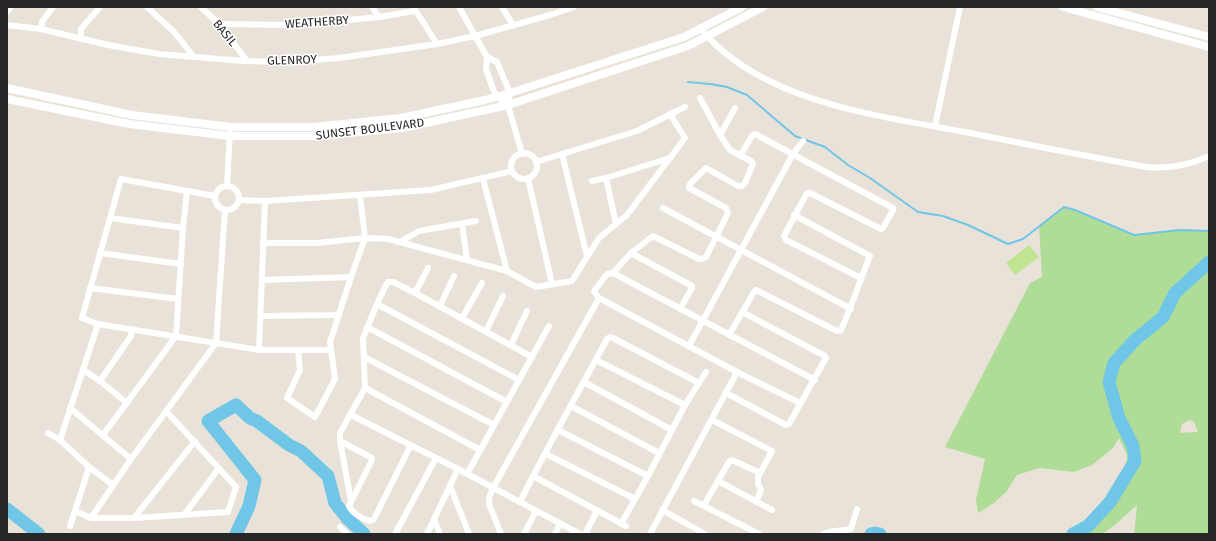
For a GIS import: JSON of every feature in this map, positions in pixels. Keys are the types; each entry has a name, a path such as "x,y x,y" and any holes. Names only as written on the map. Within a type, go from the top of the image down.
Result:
{"main road":[{"name":"SUNSET BOULEVARD","path":"7,88 132,115 230,127 314,127 401,118 497,97 684,37 742,7"},
{"name":"SUNSET BOULEVARD","path":"7,99 129,124 230,136 314,136 404,128 508,104 688,46 763,7"},
{"path":"1064,7 1209,46"},
{"path":"1097,7 1209,37"}],"street":[{"path":"7,12 11,7"},
{"path":"41,29 42,22 53,7"},
{"path":"81,38 81,29 100,7"},
{"path":"148,7 174,32 194,57"},
{"name":"BASIL","path":"201,7 218,24 246,61"},
{"path":"372,7 379,17"},
{"path":"459,7 487,57 496,62 510,93 508,104 522,154"},
{"path":"502,7 513,25"},
{"name":"GLENROY","path":"7,25 41,29 159,54 246,61 287,62 339,58 436,44 475,36 550,16 574,7"},
{"path":"935,126 960,7"},
{"path":"414,9 436,44"},
{"name":"WEATHERBY","path":"218,24 296,25 379,17 414,9"},
{"path":"700,28 723,52 756,74 800,94 863,113 1146,167 1169,168 1180,166 1209,156"},
{"path":"487,57 486,69 497,97 508,104"},
{"path":"613,273 631,253 653,236 699,259 706,257 728,213 728,210 689,188 690,184 706,168 738,186 742,186 745,183 753,164 751,161 730,150 720,136 700,98"},
{"path":"536,162 637,131 685,107"},
{"path":"720,136 735,108"},
{"path":"263,243 317,243 365,238 388,239 507,271 536,288 572,281 599,238 627,215 685,138 670,114"},
{"path":"227,186 230,127"},
{"path":"740,156 752,136 755,134 892,207 893,210 881,229 810,193 805,195 784,236 784,239 861,278"},
{"path":"689,346 793,154 803,141"},
{"path":"525,153 532,156 536,162 536,170 532,177 520,178 512,171 513,160 515,157 522,154 525,153"},
{"path":"562,154 587,256"},
{"path":"592,181 670,158"},
{"path":"239,200 265,201 430,190 512,171"},
{"path":"483,178 507,271"},
{"path":"528,178 552,284"},
{"path":"606,178 616,224"},
{"path":"215,196 121,180 82,318 98,324 259,350 331,350"},
{"path":"227,186 231,187 237,192 239,200 236,207 225,210 218,207 215,196 220,189 227,186"},
{"path":"103,435 176,336 187,191"},
{"path":"298,350 300,370 287,398 315,418 335,379 330,342 365,238 360,195"},
{"path":"259,350 265,201"},
{"path":"663,208 851,308"},
{"path":"91,518 131,459 216,343 225,210"},
{"path":"729,336 756,290 839,331 851,308 870,256 869,254 794,215"},
{"path":"110,218 183,228"},
{"path":"400,242 419,231 476,221"},
{"path":"462,224 467,260"},
{"path":"100,253 181,264"},
{"path":"631,253 692,286 680,310"},
{"path":"415,293 428,268"},
{"path":"800,403 737,372 600,298 594,294 594,291 607,274 613,273 814,380"},
{"path":"440,306 454,276"},
{"path":"262,280 351,277"},
{"path":"351,501 340,441 340,433 365,388 363,338 388,282 394,282 532,356"},
{"path":"462,318 482,283"},
{"path":"90,288 178,299"},
{"path":"486,332 503,296"},
{"path":"502,534 489,504 489,498 493,488 600,298"},
{"path":"377,304 519,380"},
{"path":"511,345 527,311"},
{"path":"726,393 786,425 789,424 826,357 742,312"},
{"path":"261,316 339,314"},
{"path":"60,440 98,324"},
{"path":"467,474 549,326"},
{"path":"367,328 507,402"},
{"path":"100,381 131,336 132,329"},
{"path":"520,502 607,339 613,338 698,383"},
{"path":"364,358 494,425"},
{"path":"596,360 685,405"},
{"path":"83,370 100,381 127,403"},
{"path":"533,476 623,525 635,499 685,405 706,372"},
{"path":"650,534 737,372"},
{"path":"584,382 672,430"},
{"path":"365,388 480,450"},
{"path":"571,406 659,453"},
{"path":"70,408 131,459"},
{"path":"75,511 91,518 134,518 228,512 236,487 166,411"},
{"path":"351,415 458,469 580,534"},
{"path":"712,420 772,451 760,473 758,480 761,490 756,502"},
{"path":"558,430 648,476"},
{"path":"48,432 60,440 89,467 113,485"},
{"path":"134,518 195,441"},
{"path":"340,441 372,458 349,506 350,510 364,520 370,521 374,519 411,445"},
{"path":"546,454 635,499"},
{"path":"395,534 436,458"},
{"path":"704,506 729,462 732,460 760,473"},
{"path":"70,526 89,467"},
{"path":"184,515 219,468"},
{"path":"427,534 458,469"},
{"path":"718,481 772,510"},
{"path":"450,486 469,534"},
{"path":"694,501 759,534"},
{"path":"823,534 851,529 857,509"},
{"path":"662,510 705,534"},
{"path":"524,534 536,511"},
{"path":"585,534 598,511"},
{"path":"434,519 440,534"},
{"path":"554,534 560,524"},
{"path":"340,527 347,534"}],"green space":[{"path":"1064,207 1075,210 1134,235 1180,230 1209,231 1209,534 1134,534 1137,505 1116,524 1102,534 1073,534 1088,526 1110,502 1125,477 1127,455 1119,438 1113,448 1092,465 1074,472 1039,468 1017,475 1006,492 994,503 978,513 976,500 985,459 945,447 1030,283 1042,277 1039,225","holes":["1190,420 1194,422 1198,432 1180,433 1182,424"]},
{"path":"1029,245 1039,257 1015,275 1006,263"}],"waterway":[{"path":"688,82 727,87 747,95 795,136 825,147 848,165 870,178 918,212 943,216 968,225 1008,244 1023,239 1064,207 1075,210 1134,235 1180,230 1209,231"},
{"path":"1073,534 1088,526 1110,502 1135,461 1133,446 1119,418 1109,382 1114,363 1135,340 1163,317 1175,293 1209,262"},
{"path":"236,534 249,506 255,480 208,421 236,405 250,418 257,421 289,445 301,451 328,476 335,503 347,518 364,534"},
{"path":"7,509 39,534"},
{"path":"871,534 880,534"}]}
